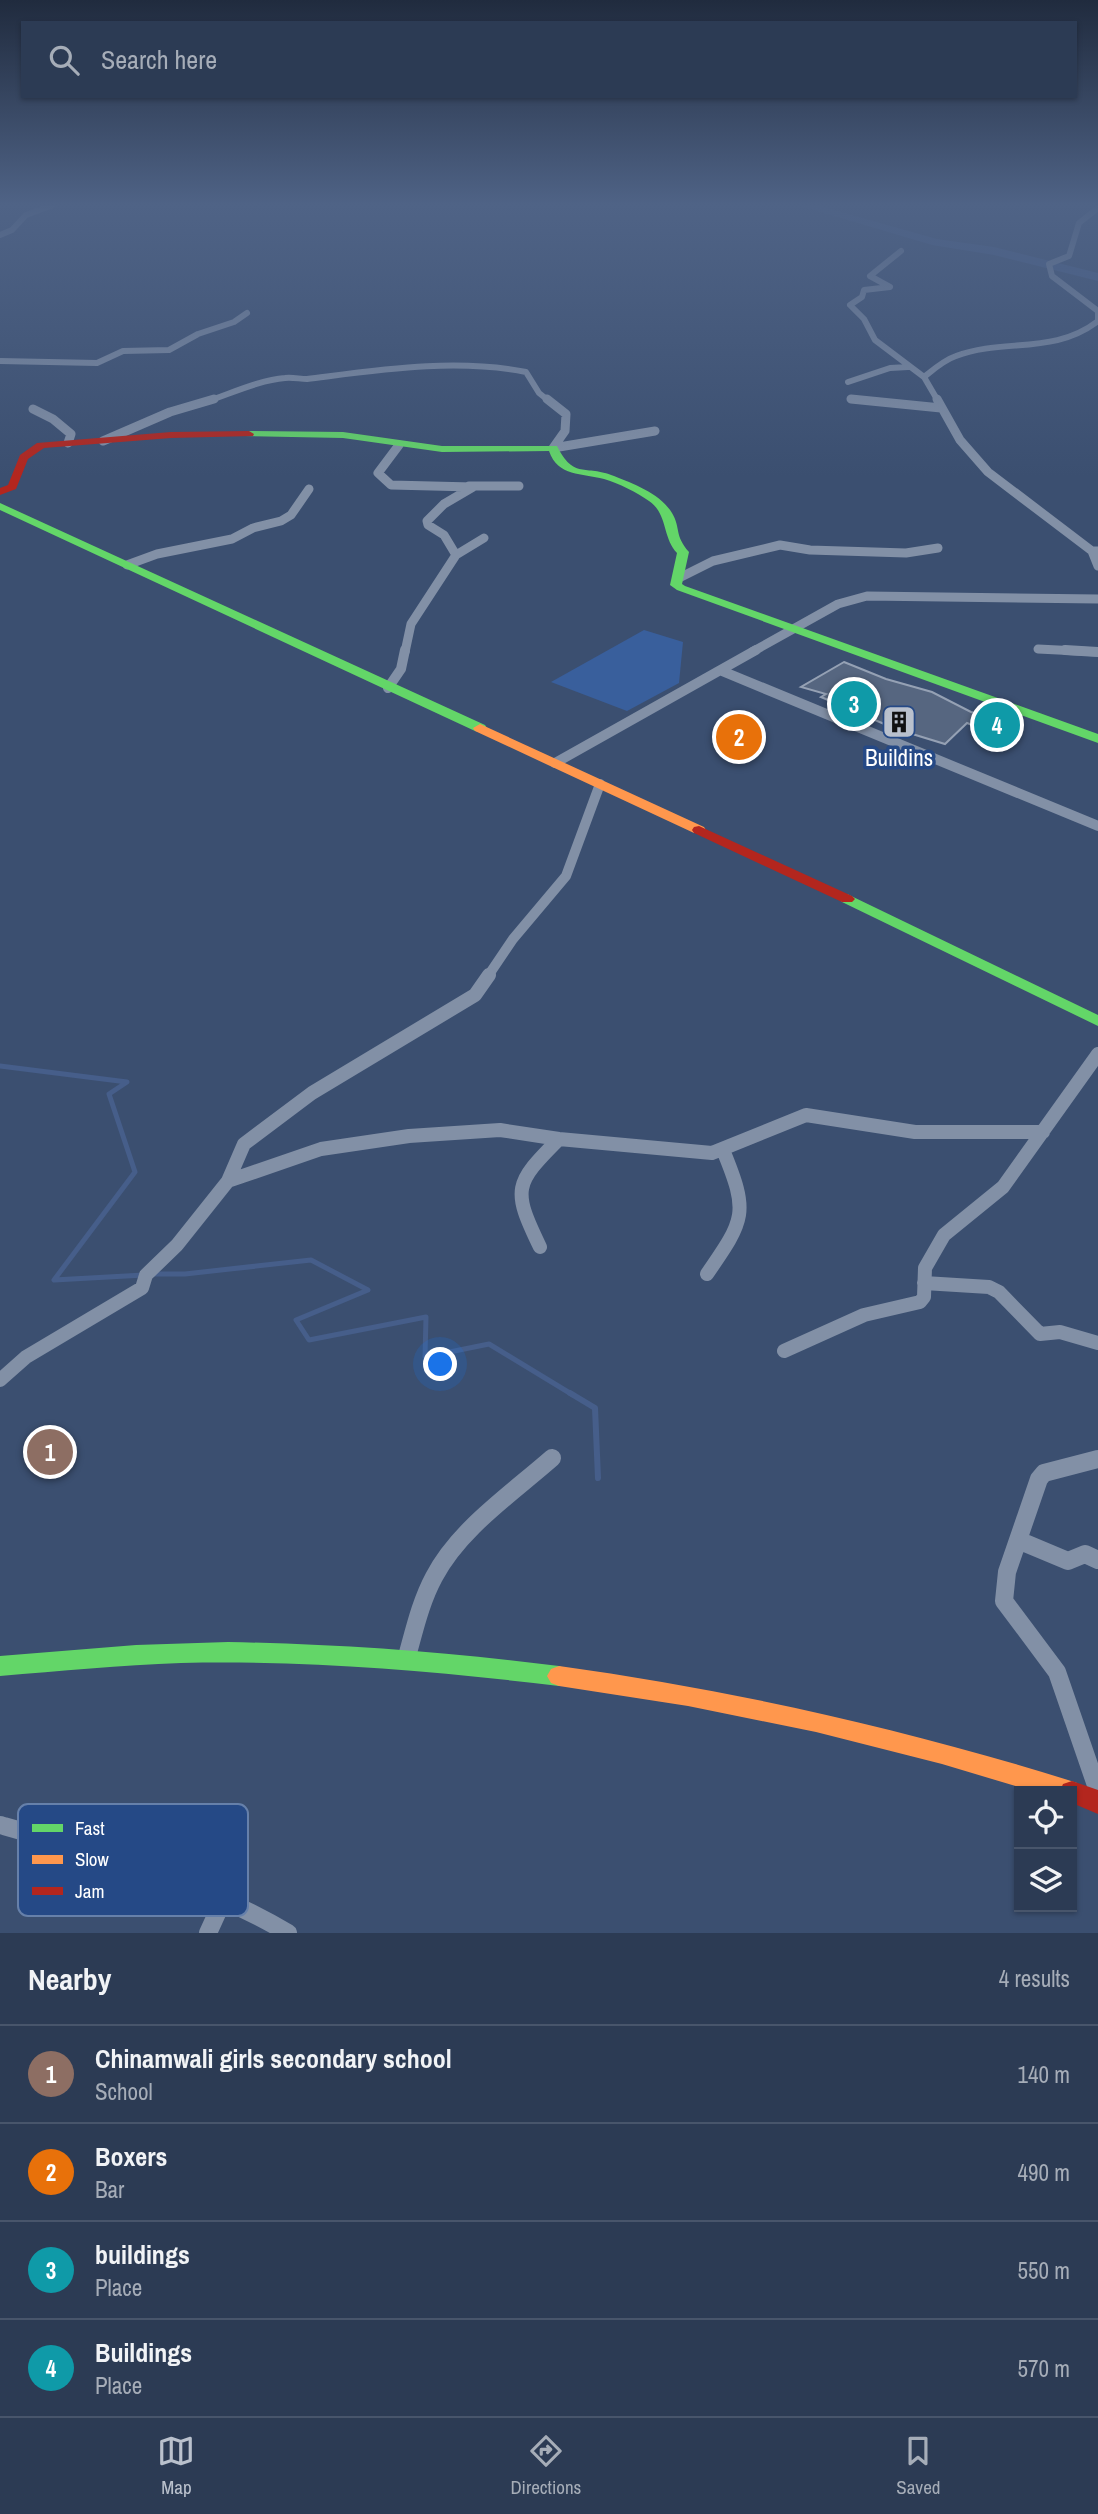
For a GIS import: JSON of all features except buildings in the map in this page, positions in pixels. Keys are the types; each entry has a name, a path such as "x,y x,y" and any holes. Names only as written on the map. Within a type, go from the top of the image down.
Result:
{"main road":[{"path":"0,492 12,487 16,468 35,447 68,443 172,435 324,434 442,449 553,448 557,459 569,470 609,477 654,499 668,515 674,543 683,552 676,585 681,588 1098,739"},
{"path":"0,506 902,924 1098,1021"},
{"path":"0,1666 158,1654 261,1654 406,1660 566,1675 717,1699 887,1736 1050,1786"},
{"path":"1077,1794 1098,1802"}],"street":[{"path":"863,295 850,305 867,324 875,340 924,377 960,440 988,472 1095,551 1098,566"},
{"path":"924,377 961,354 1047,343 1083,334 1098,321 1096,307 1079,295"},
{"path":"0,362 97,363 123,351 169,350 198,334 234,322 247,313"},
{"path":"103,441 170,412 278,379 310,379 394,366 445,365 506,368 526,372 539,393 566,414 565,431 553,448"},
{"path":"849,382 890,368 908,367"},
{"path":"851,399 942,408"},
{"path":"33,409 53,419 68,431 71,436 68,443"},
{"path":"553,448 655,431"},
{"path":"399,445 378,473 391,485 519,486"},
{"path":"456,555 444,535 428,525 427,521 444,504 473,489 469,486"},
{"path":"127,565 157,554 227,541 253,528 281,520 291,515 309,489"},
{"path":"388,688 401,669 411,624 456,555 484,538"},
{"path":"677,579 713,561 780,545 810,550 906,554 938,548"},
{"path":"555,763 838,604 867,596 1098,598"},
{"path":"1038,649 1098,652"},
{"path":"722,671 1098,826"},
{"path":"0,1380 26,1357 142,1288 146,1275 177,1245 228,1181 244,1144 312,1093 475,995 513,939 566,876 600,784"},
{"path":"784,1351 864,1315 920,1302 925,1297 925,1268 944,1235 1003,1187 1098,1054"},
{"path":"228,1181 321,1149 409,1136 500,1130 559,1139 698,1153 723,1150 789,1119 806,1115 915,1132 1043,1132"},
{"path":"540,1247 521,1210 518,1189 521,1179 559,1139"},
{"path":"707,1274 735,1233 743,1212 742,1195 723,1150"},
{"path":"924,1283 989,1287 1009,1301 1040,1334 1060,1332 1080,1340 1098,1343"},
{"path":"406,1660 422,1606 438,1569 478,1525 552,1458"},
{"path":"1098,1459 1044,1473 1039,1479 1007,1572 1004,1601 1057,1672 1098,1791"},
{"path":"1018,1540 1068,1561 1085,1555 1098,1560"},
{"path":"0,1825 18,1830"},
{"path":"248,1909 288,1933"},
{"path":"208,1933 216,1916"}],"shaded area":[{"path":"644,630 683,642 679,683 627,711 551,682"}],"waterway":[{"path":"0,1066 127,1082 109,1094 135,1172 54,1280 144,1275"},
{"path":"153,1274 185,1274 311,1260 368,1290 296,1320 309,1340 426,1317 425,1357 489,1344 573,1395"},
{"path":"570,1393 595,1408 598,1478"}],"traffic: fast":[{"path":"249,434 343,435 442,449 553,448 557,459 569,470 609,477 654,499 668,515 674,543 683,552 676,585 681,588 1098,739"},
{"path":"0,506 480,728"},
{"path":"847,899 1098,1021"},
{"path":"0,1666 90,1658 228,1652 418,1661 559,1676"}],"traffic: slow":[{"path":"480,728 699,830"},
{"path":"559,1676 688,1696 816,1722 942,1753 1052,1786"}],"traffic: jam":[{"path":"0,492 12,487 24,457 41,445 171,435 249,434"},
{"path":"699,830 847,899"},
{"path":"1077,1794 1098,1802"}],"place":[{"name":"buildings","path":"854,704"},
{"name":"Buildins","path":"899,722"},
{"name":"Buildings","path":"997,725"},
{"name":"Boxers","path":"739,737"},
{"name":"Chinamwali girls secondary school","path":"50,1452"}]}
